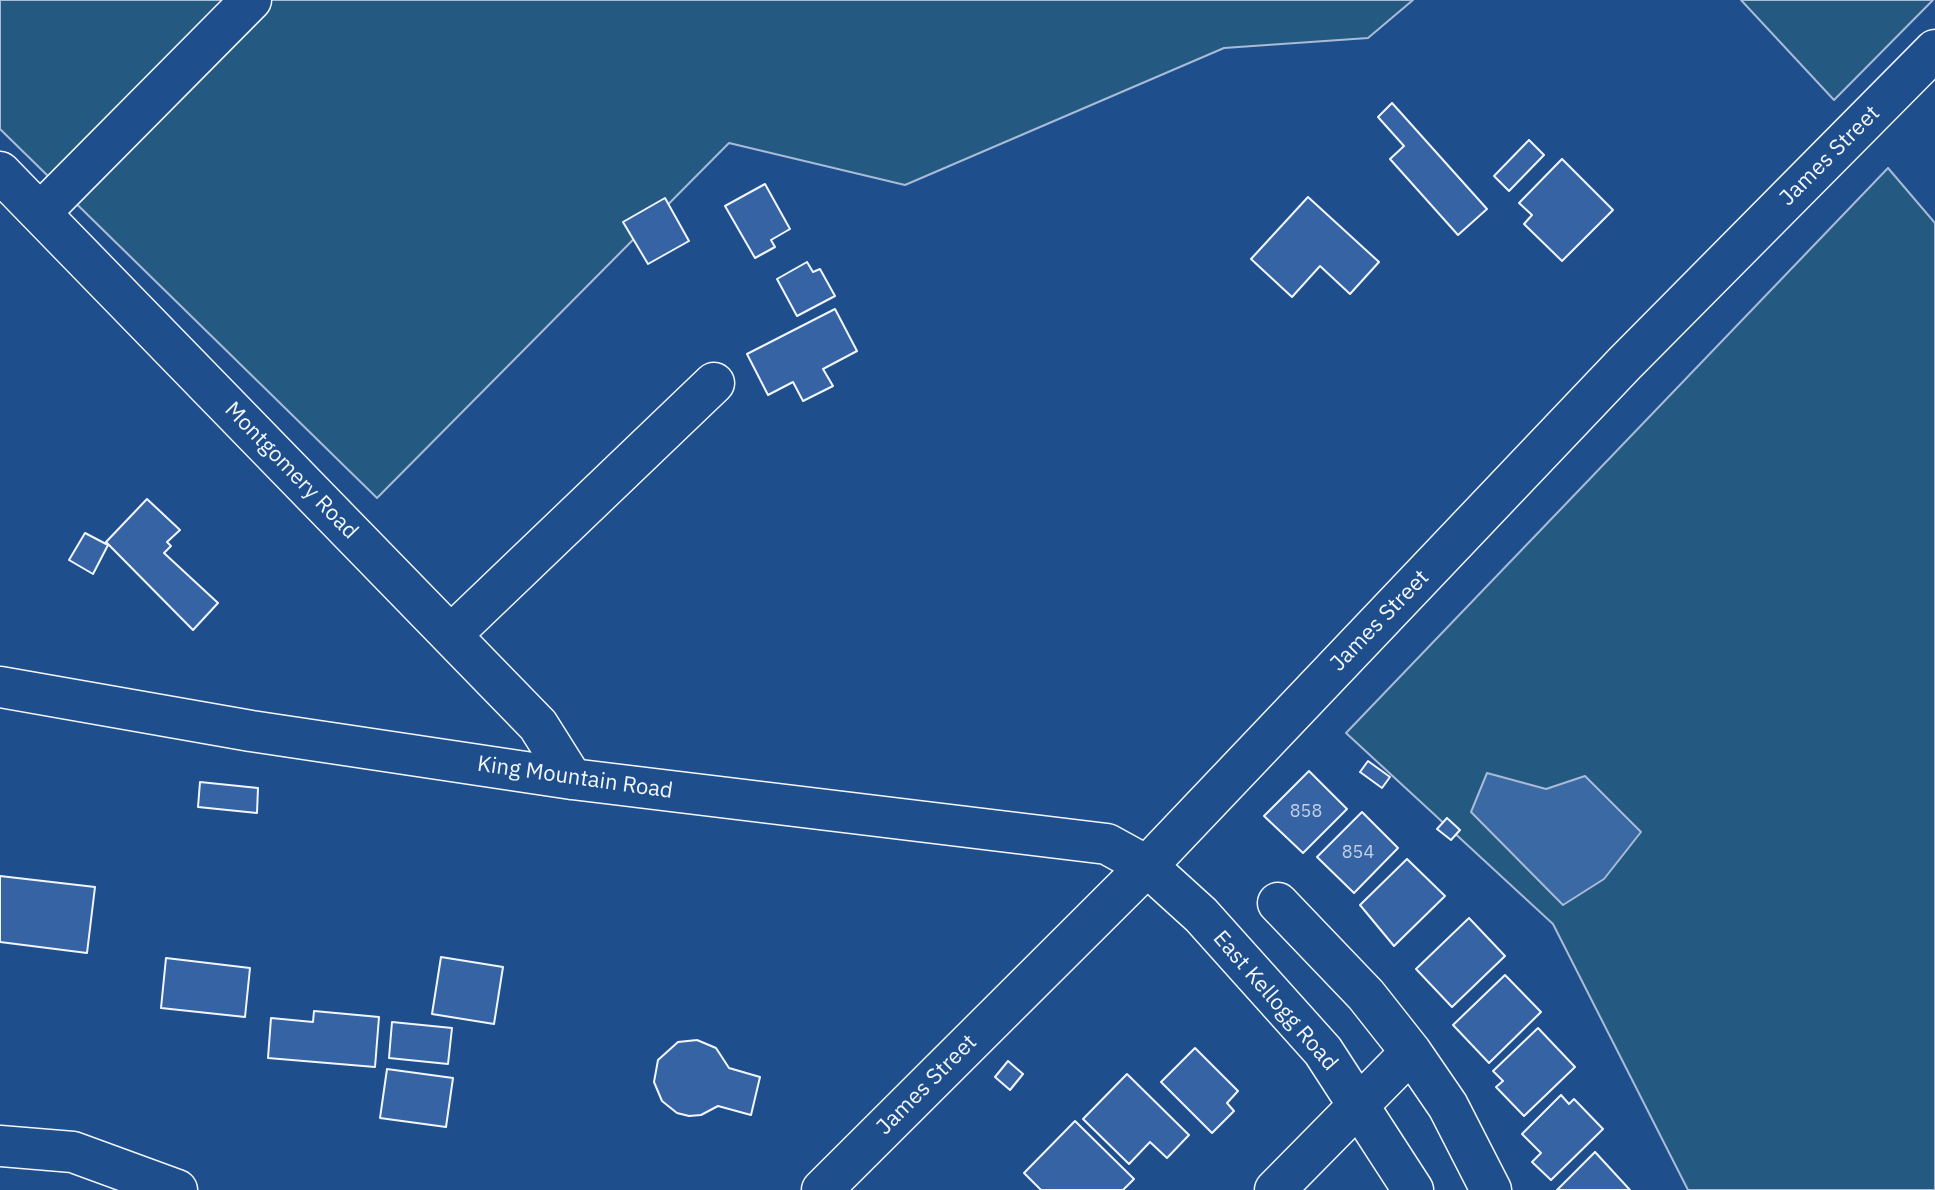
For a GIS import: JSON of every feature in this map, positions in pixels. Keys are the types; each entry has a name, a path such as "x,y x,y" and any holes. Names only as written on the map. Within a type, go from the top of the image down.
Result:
{"street":[{"path":"40,213 251,0"},
{"name":"James Street","path":"822,1190 1147,866 1625,363 1935,50"},
{"name":"Montgomery Road","path":"0,172 538,725 572,779"},
{"path":"451,635 714,383"},
{"name":"King Mountain Road","path":"0,687 251,731 572,779 1107,844 1147,866"},
{"name":"East Kellogg Road","path":"1147,866 1201,915 1323,1051 1413,1190"},
{"path":"1278,903 1366,995 1411,1052 1448,1106 1491,1190"},
{"path":"1275,1190 1411,1052"},
{"path":"0,1146 73,1152 177,1190"}],"shaded area":[{"path":"0,0 1413,0 1368,38 1224,48 905,185 729,143 377,498 0,129"},
{"path":"1741,0 1933,0 1834,100"},
{"path":"1888,168 1935,223 1935,1190 1688,1190 1553,924 1346,733"},
{"path":"1487,773 1546,789 1585,776 1641,832 1604,879 1563,905 1471,812"}],"building":[{"path":"1392,103 1487,209 1458,235 1390,159 1404,146 1378,117"},
{"path":"1529,140 1544,155 1509,191 1494,176"},
{"path":"1562,159 1613,210 1562,261 1524,224 1532,215 1519,203"},
{"path":"765,184 790,229 771,240 775,247 755,258 725,206"},
{"path":"1308,197 1379,262 1350,294 1320,266 1292,297 1251,259"},
{"path":"665,198 689,241 648,264 623,222"},
{"path":"807,262 813,272 820,269 835,296 797,316 777,279"},
{"path":"835,309 857,351 823,369 833,386 803,401 793,382 768,395 747,354"},
{"path":"147,499 180,530 167,542 171,546 164,553 218,603 193,630 106,542"},
{"path":"85,533 108,545 93,574 69,560"},
{"path":"1368,761 1390,777 1382,788 1360,772"},
{"path":"1309,771 1347,809 1303,853 1264,816"},
{"path":"200,782 258,788 257,813 198,807"},
{"path":"1362,812 1398,848 1354,893 1317,857"},
{"path":"1447,818 1460,830 1451,840 1437,829"},
{"path":"1407,859 1445,896 1394,946 1360,905"},
{"path":"0,876 95,887 87,953 0,942"},
{"path":"1469,918 1505,956 1452,1007 1416,969"},
{"path":"441,957 503,967 494,1024 432,1014"},
{"path":"166,958 250,968 245,1017 161,1008"},
{"path":"1505,975 1541,1012 1489,1063 1453,1025"},
{"path":"314,1011 379,1017 375,1067 268,1058 271,1018 313,1022"},
{"path":"392,1022 452,1028 448,1064 389,1058"},
{"path":"1538,1028 1575,1067 1524,1116 1496,1087 1503,1081 1493,1071"},
{"path":"697,1040 716,1048 729,1068 760,1077 751,1115 718,1106 701,1115 689,1116 677,1113 662,1101 654,1082 658,1060 678,1042"},
{"path":"1195,1048 1238,1091 1227,1103 1234,1111 1212,1133 1161,1082"},
{"path":"1008,1061 1023,1074 1010,1090 995,1077"},
{"path":"387,1069 453,1078 446,1127 380,1118"},
{"path":"1127,1074 1189,1135 1167,1158 1150,1142 1129,1164 1083,1119"},
{"path":"1561,1095 1569,1104 1574,1099 1603,1129 1551,1180 1532,1162 1541,1153 1522,1134"},
{"path":"1075,1121 1134,1179 1123,1190 1041,1190 1024,1173"},
{"path":"1595,1152 1630,1190 1557,1190"}]}
